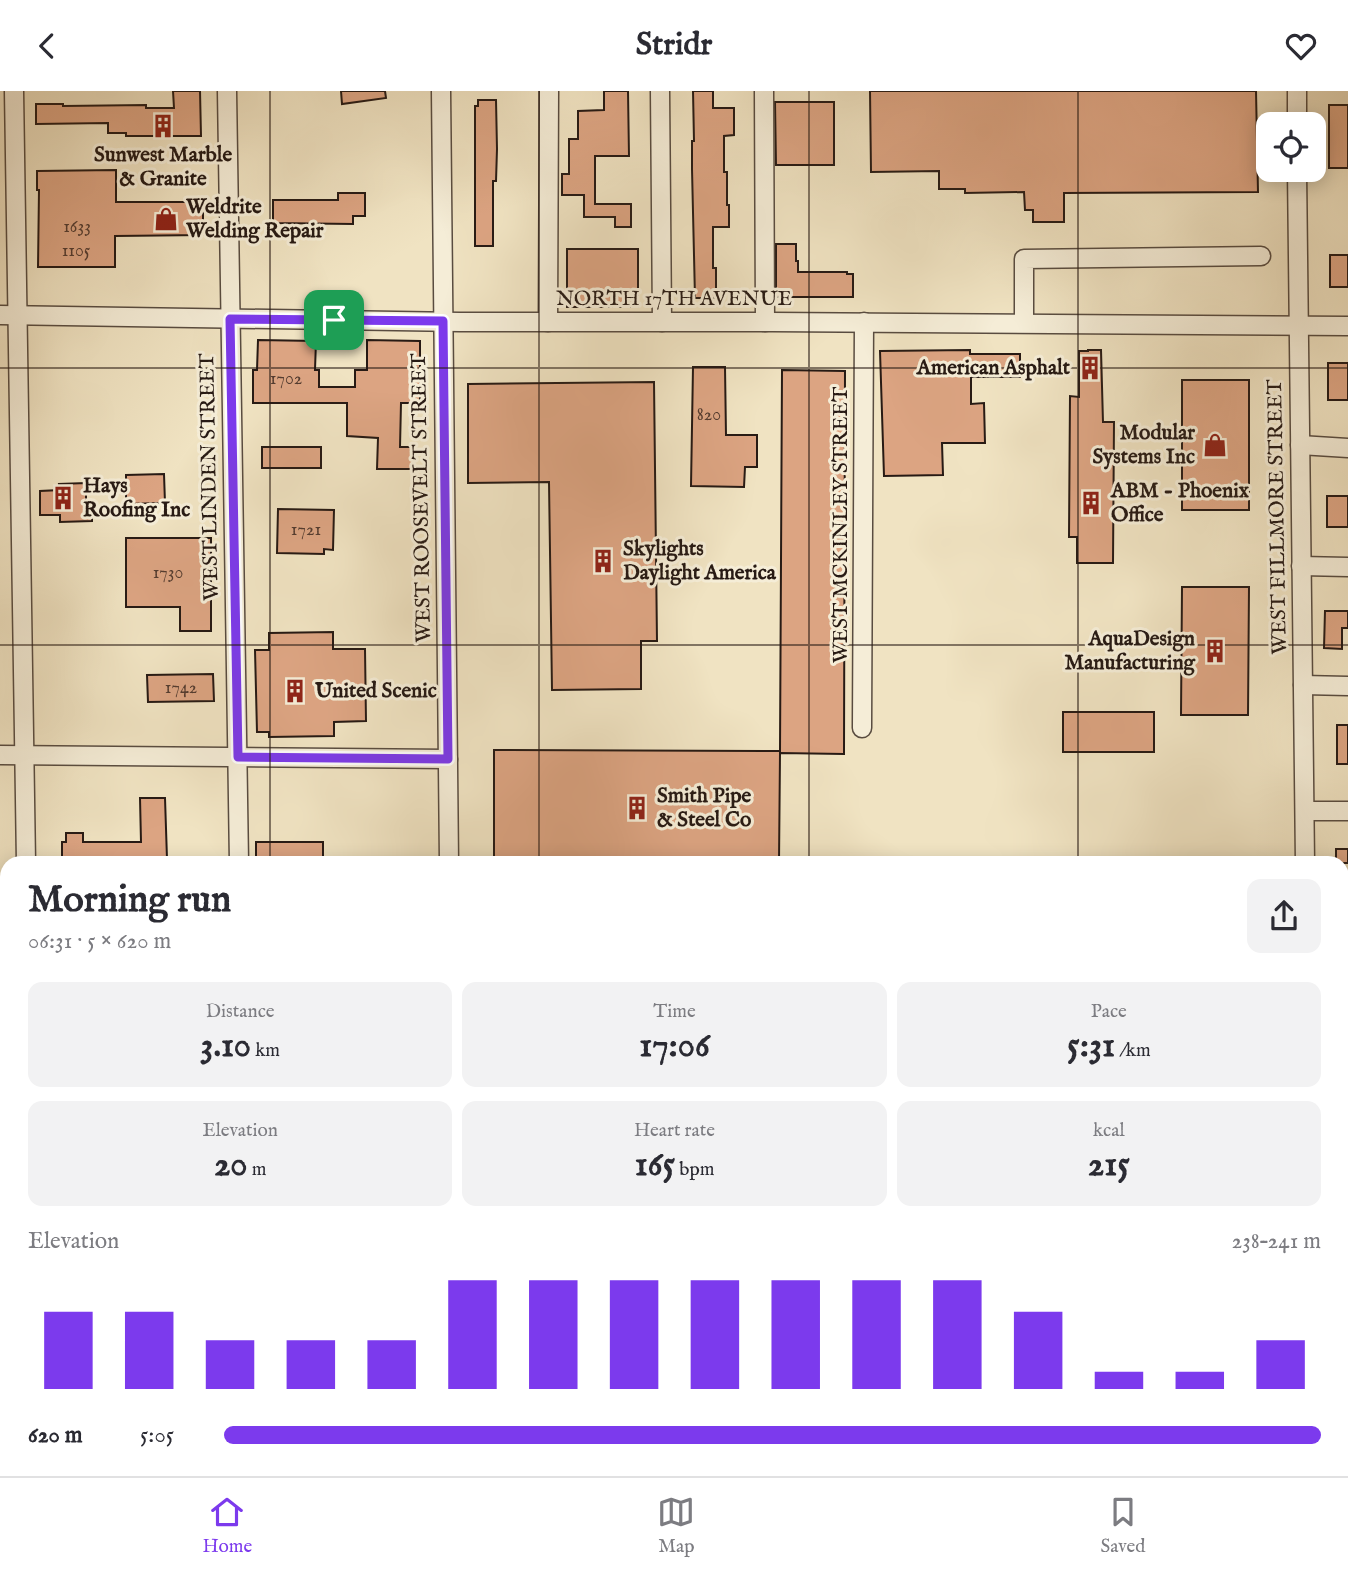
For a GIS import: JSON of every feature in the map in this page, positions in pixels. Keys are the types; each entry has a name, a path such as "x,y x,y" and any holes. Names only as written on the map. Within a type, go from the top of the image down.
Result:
{"street":[{"path":"15,91 9,315 26,755 26,856"},
{"name":"WEST LINDEN STREET","path":"227,91 239,856"},
{"name":"WEST ROOSEVELT STREET","path":"441,91 449,856"},
{"path":"548,322 549,91"},
{"path":"660,91 662,323"},
{"path":"764,91 765,322"},
{"path":"1297,91 1297,112"},
{"name":"WEST FILLMORE STREET","path":"1297,182 1305,856"},
{"path":"1024,323 1024,259 1261,256"},
{"name":"NORTH 17TH AVENUE","path":"9,315 662,323 1348,326"},
{"name":"WEST MCKINLEY STREET","path":"862,728 864,323"},
{"path":"1300,445 1348,448"},
{"path":"1301,566 1348,567"},
{"path":"1303,685 1348,686"},
{"path":"0,755 448,759"},
{"path":"1305,811 1348,811"}],"building":[{"path":"173,91 200,91 201,136 126,136 126,133 108,133 108,123 36,124 36,104 146,105 146,108 174,108"},
{"path":"341,91 385,91 386,98 342,104"},
{"path":"604,91 628,91 629,156 595,156 595,204 631,204 631,227 615,227 615,217 584,217 584,195 562,195 562,174 569,174 569,139 578,139 578,111 604,110"},
{"path":"693,91 713,91 713,108 734,108 734,135 724,136 729,227 713,227 716,298 695,298"},
{"path":"870,91 1256,91 1258,192 1064,193 1064,222 1033,222 1033,210 1025,210 1024,192 965,193 965,189 939,189 939,171 871,172"},
{"path":"478,100 496,100 493,246 475,246 475,106 478,106"},
{"path":"775,102 834,102 834,165 776,165"},
{"path":"1329,105 1348,105 1348,168 1329,168"},
{"path":"116,170 116,202 203,202 203,235 115,236 115,267 38,267 37,171"},
{"path":"338,193 365,193 365,216 353,216 353,224 273,223 273,200 338,200"},
{"path":"776,244 796,244 798,272 853,274 853,297 776,297"},
{"path":"567,249 638,249 638,307 567,307"},
{"path":"1330,255 1348,255 1348,287 1330,287"},
{"path":"258,340 316,341 315,370 319,370 319,387 355,387 355,370 367,370 367,340 420,341 420,403 401,403 400,447 413,447 413,469 377,469 378,438 347,436 347,403 253,403 253,370 257,370"},
{"path":"970,350 970,354 1020,354 1020,377 971,377 971,404 984,403 985,443 942,443 943,475 884,476 880,351"},
{"name":"ABM - Phoenix Office","path":"1101,350 1103,422 1114,422 1113,563 1077,563 1077,537 1069,537 1070,396 1079,397 1079,351"},
{"path":"1328,363 1348,363 1348,400 1328,400"},
{"path":"693,367 725,367 726,435 757,435 757,467 745,467 744,487 691,486"},
{"path":"782,370 845,371 844,754 780,753 779,856 494,856 494,750 780,751"},
{"name":"Modular Systems Inc","path":"1182,380 1249,380 1249,510 1182,510"},
{"path":"654,382 657,641 641,641 641,689 552,690 549,482 468,483 468,384"},
{"path":"262,447 321,447 321,468 262,468"},
{"path":"164,474 165,503 126,504 126,475"},
{"name":"Hays Roofing Inc","path":"86,483 86,505 92,505 92,521 60,522 60,515 40,515 40,491 60,490 59,484"},
{"path":"1327,496 1348,496 1348,527 1327,527"},
{"path":"278,509 334,510 333,550 324,549 324,554 277,553"},
{"path":"126,538 211,538 211,631 180,631 180,607 126,607"},
{"name":"AquaDesign Manufacturing","path":"1182,587 1249,587 1248,715 1181,715"},
{"path":"1325,611 1348,611 1348,628 1342,628 1342,649 1324,648"},
{"name":"United Scenic","path":"333,632 333,649 365,649 366,721 334,722 334,736 269,737 269,732 257,732 255,650 269,650 269,633"},
{"path":"213,674 214,701 148,702 147,675"},
{"path":"1063,712 1154,712 1154,752 1063,752"},
{"path":"1337,725 1348,725 1348,764 1337,764"},
{"path":"140,798 165,798 167,856 62,856 62,842 66,842 66,833 83,833 83,842 141,842"},
{"path":"256,842 323,842 323,856 256,856"},
{"path":"1336,849 1348,849 1348,856 1336,856"}],"place":[{"name":"Sunwest Marble & Granite","path":"163,126"},
{"name":"Weldrite Welding Repair","path":"166,219"},
{"name":"American Asphalt","path":"1090,368"},
{"name":"Modular Systems Inc","path":"1215,445"},
{"name":"Hays Roofing Inc","path":"63,498"},
{"name":"ABM - Phoenix Office","path":"1091,503"},
{"name":"Skylights Daylight America","path":"603,561"},
{"name":"AquaDesign Manufacturing","path":"1215,651"},
{"name":"United Scenic","path":"295,691"},
{"name":"Smith Pipe & Steel Co","path":"637,808"}],"route":[{"path":"230,319 334,320 443,321 448,759 238,757 230,319"}]}
